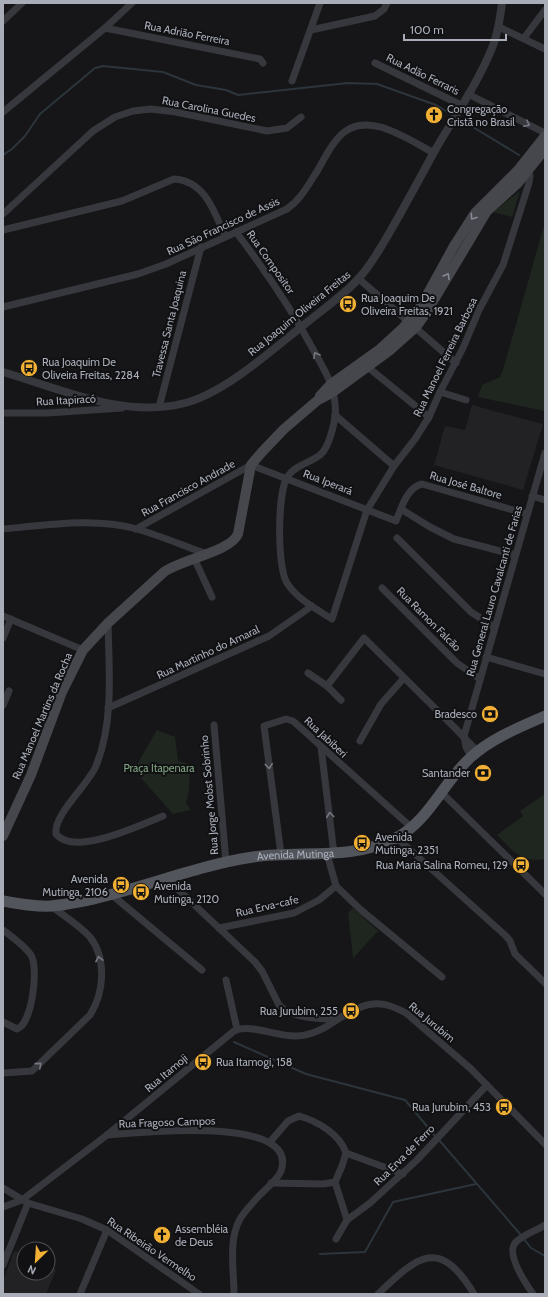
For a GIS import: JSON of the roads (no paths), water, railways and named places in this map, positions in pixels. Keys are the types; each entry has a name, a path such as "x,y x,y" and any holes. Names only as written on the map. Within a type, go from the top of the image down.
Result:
{"main road":[{"path":"251,465 284,429 332,388 364,364 389,351 412,324 426,313 487,211 518,182 545,135"},
{"path":"526,167 545,148"},
{"name":"Rua Manoel Martins da Rocha","path":"3,836 31,775 62,692 83,650 108,623 164,572 173,566 226,546 236,538 251,465"},
{"name":"Avenida Mutinga","path":"3,901 29,906 51,906 112,894 226,862 253,857 280,854 331,854 370,849 397,838 411,827 474,754 513,730 545,716"}],"street":[{"path":"3,21 22,3"},
{"path":"3,112 105,28 132,3"},
{"path":"292,81 320,3"},
{"path":"311,30 375,16 384,9 387,3"},
{"name":"Rua Joaquim Oliveira Freitas","path":"3,372 97,400 130,407 159,407 185,403 224,385 359,279 377,253 468,94 492,48 499,27 502,3"},
{"path":"524,38 545,10"},
{"path":"499,27 524,38 545,50"},
{"name":"Rua Adrião Ferreira","path":"105,28 260,59 263,63"},
{"name":"Rua Adão Ferraris","path":"375,63 459,108"},
{"path":"468,94 545,135"},
{"name":"Rua Carolina Guedes","path":"3,214 93,131 115,117 133,111 151,109 176,112 267,131 287,128 301,117"},
{"name":"Rua São Francisco de Assis","path":"3,307 138,274 166,264 287,209 296,203 338,138 353,127 373,125 396,133 434,153"},
{"name":"Rua Manoel Ferreira Barbosa","path":"312,606 332,619 367,510 394,466 415,439 429,417 440,392 456,363 478,310 503,265 529,183 526,167"},
{"path":"3,230 122,201 174,179 184,180 198,187 225,236"},
{"name":"Rua Compositor","path":"236,232 271,278 301,326"},
{"name":"Travessa Santa Joaquina","path":"159,407 201,247"},
{"path":"359,279 456,363"},
{"path":"301,326 332,388 335,415 324,452 296,468 286,478 282,498 280,530 283,575 292,590 312,606"},
{"path":"364,364 429,417"},
{"path":"440,392 466,400"},
{"name":"Rua Itapiracó","path":"3,413 48,413 130,407"},
{"path":"335,415 394,466"},
{"name":"Rua General Lauro Cavalcanti de Farias","path":"464,736 545,453"},
{"name":"Rua Iperará","path":"251,465 396,521"},
{"name":"Rua Francisco Andrade","path":"136,529 251,465"},
{"name":"Rua José Baltore","path":"396,521 401,509 414,488 418,485 427,484 527,514"},
{"path":"532,496 545,500"},
{"path":"401,509 441,533 515,555"},
{"path":"3,529 91,523 136,529 207,554"},
{"path":"397,538 471,612 494,627"},
{"path":"194,558 212,597"},
{"name":"Rua Ramon Falcão","path":"382,588 456,663 480,679"},
{"name":"Rua Martinho do Amaral","path":"108,708 269,636 312,606"},
{"path":"3,616 83,650"},
{"path":"3,638 12,619"},
{"path":"108,623 108,708 101,751 90,778 66,809 57,826 56,834 65,841 84,842 111,836 163,816"},
{"path":"327,686 364,638 464,736 466,747 474,754"},
{"path":"486,657 545,674"},
{"path":"308,673 327,686 341,700"},
{"path":"360,740 381,704 404,678"},
{"path":"3,705 9,691"},
{"name":"Rua Jabiberi","path":"280,854 264,727 266,724 289,719 411,827"},
{"name":"Rua Jorge Mobst Sobrinho","path":"214,725 226,862"},
{"path":"321,747 331,854 336,886 361,910 442,977"},
{"path":"441,792 545,894"},
{"path":"397,838 501,931 510,940 514,954 545,983"},
{"name":"Rua Jurubim","path":"167,879 262,971 279,1006 282,1009 298,1016 314,1018 342,1017 362,1006 378,1004 395,1007 406,1013 487,1085 545,1144"},
{"name":"Rua Erva-cafe","path":"219,928 294,913 319,900 336,886"},
{"path":"112,894 202,970"},
{"path":"3,1073 27,1073 38,1067 90,1015 96,1005 100,993 102,976 97,949 90,937 51,906"},
{"path":"3,930 31,954 35,967 35,980 29,1009 23,1025 17,1029 3,1022"},
{"path":"226,980 237,1029 253,1029 284,1036 298,1037 314,1033 342,1017"},
{"name":"Rua Itamoji","path":"25,1201 171,1084 226,1036 237,1029"},
{"name":"Rua Erva de Ferro","path":"336,1239 347,1220 370,1203 403,1174 487,1085"},
{"path":"234,1294 234,1232 240,1218 279,1175 282,1163 281,1156 270,1142 288,1121 300,1116 328,1131 344,1146 346,1153 335,1182 347,1220"},
{"name":"Rua Fragoso Campos","path":"107,1135 206,1130 230,1132 270,1142"},
{"path":"346,1153 403,1174"},
{"path":"271,1183 323,1184 335,1182"},
{"name":"Rua Ribeirão Vermelho","path":"3,1188 25,1201 82,1219 107,1230 199,1294"},
{"path":"3,1207 25,1201"},
{"path":"3,1264 25,1201"},
{"path":"533,1294 517,1266 513,1251 516,1243 521,1238 545,1225"},
{"path":"80,1294 107,1230"},
{"path":"378,1294 410,1265 427,1258 441,1259 449,1263 459,1272 474,1294"}],"waterway":[{"path":"3,155 12,149 25,136 40,114 95,68 103,66 163,72 196,85 226,90 238,95 348,83 377,84 436,105 454,116"},
{"path":"458,118 519,155"},
{"path":"234,1042 306,1074 405,1100 436,1137"},
{"path":"439,1140 521,1235"},
{"path":"320,1254 365,1252 393,1202 476,1184"},
{"path":"523,1238 531,1248 545,1256"}],"place":[{"name":"Congregação Cristã no Brasil","path":"434,115"},
{"name":"Rua Joaquim De Oliveira Freitas, 1921","path":"348,304"},
{"name":"Rua Joaquim De Oliveira Freitas, 2284","path":"29,368"},
{"name":"Bradesco","path":"490,714"},
{"name":"Santander","path":"483,773"},
{"name":"Avenida Mutinga, 2351","path":"362,843"},
{"name":"Rua Maria Salina Romeu, 129","path":"521,865"},
{"name":"Avenida Mutinga, 2106","path":"121,885"},
{"name":"Avenida Mutinga, 2120","path":"141,892"},
{"name":"Rua Jurubim, 255","path":"351,1011"},
{"name":"Rua Itamogi, 158","path":"203,1062"},
{"name":"Rua Jurubim, 453","path":"504,1107"},
{"name":"Assembléia de Deus","path":"162,1235"}],"park label":[{"name":"Praça Itapenara","path":"159,768"}]}
